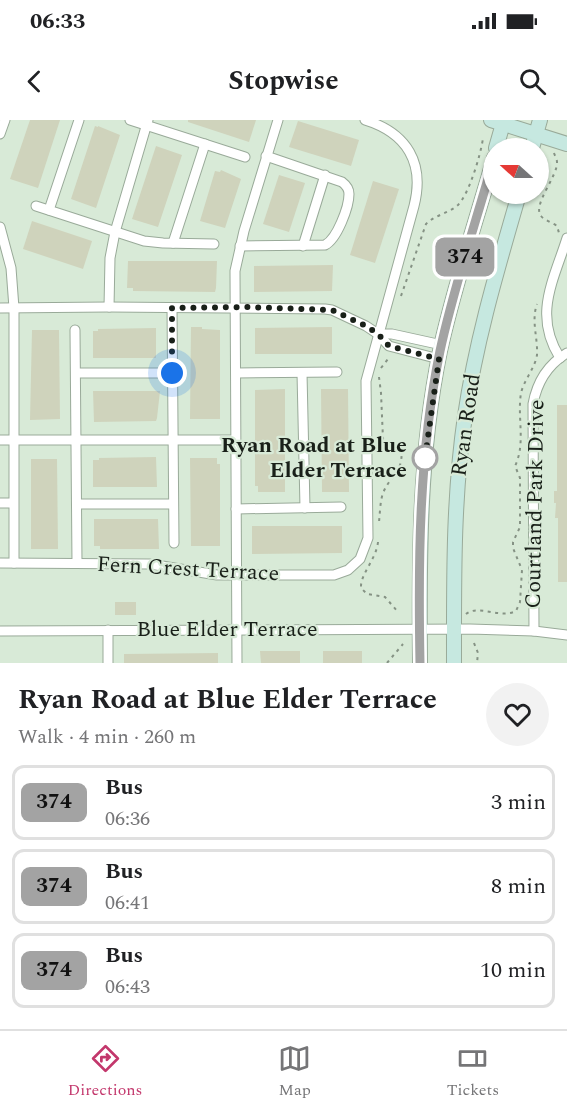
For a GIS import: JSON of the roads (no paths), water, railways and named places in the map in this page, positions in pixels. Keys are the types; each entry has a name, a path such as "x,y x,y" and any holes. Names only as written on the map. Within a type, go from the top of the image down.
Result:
{"main road":[{"path":"535,138 540,120"},
{"path":"497,138 500,121 567,144"},
{"name":"Ryan Road","path":"420,663 421,512 440,352 483,195"},
{"name":"Ryan Road","path":"454,663 455,521 465,416 482,329 516,204"}],"street":[{"path":"0,134 5,120"},
{"path":"49,210 79,120"},
{"path":"130,120 147,122 245,157"},
{"path":"237,663 235,271 240,246 278,120"},
{"name":"Fern Crest Terrace","path":"0,563 150,564 206,573 237,575 334,575 348,570 360,559 368,538 365,390 378,334 414,206 418,180 413,160 401,140 384,127 365,120"},
{"path":"109,307 110,258 115,232 147,122"},
{"path":"173,243 205,144"},
{"path":"240,246 320,246 332,241 338,233 349,198 348,189 342,182 266,156"},
{"path":"303,246 325,175"},
{"path":"36,206 153,243 214,244"},
{"path":"0,227 11,268 14,308 14,563"},
{"path":"563,355 552,345 545,319 548,298 567,238"},
{"path":"0,308 325,309 352,319 378,334 389,346 440,352"},
{"path":"172,308 174,543"},
{"path":"75,330 77,563"},
{"path":"378,334 393,334 440,352"},
{"name":"Courtland Park Drive","path":"534,632 533,404 541,378 549,366 563,355"},
{"path":"236,373 338,372"},
{"path":"76,373 172,373"},
{"path":"302,373 305,508"},
{"path":"0,440 235,440"},
{"path":"0,503 13,503"},
{"path":"77,504 173,504"},
{"path":"236,508 342,507"},
{"name":"Blue Elder Terrace","path":"0,631 454,629 567,635"},
{"path":"108,630 108,663"}],"place":[{"name":"Ryan Road at Blue Elder Terrace","path":"425,458"}]}
